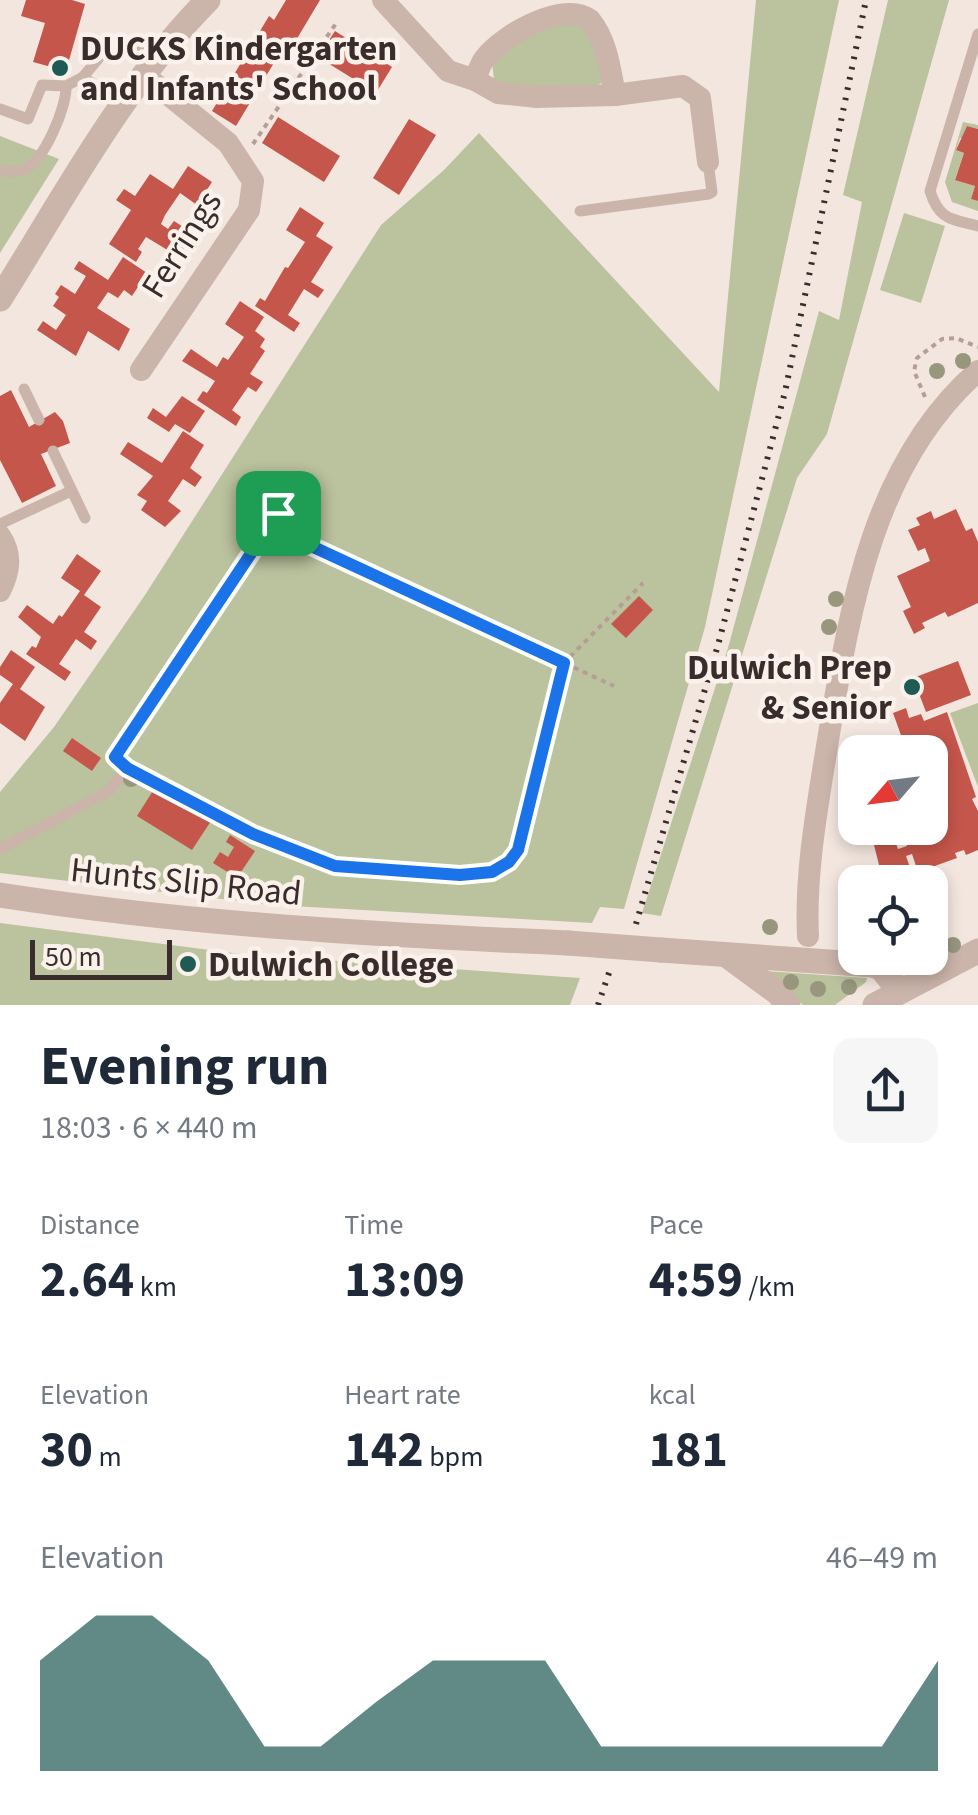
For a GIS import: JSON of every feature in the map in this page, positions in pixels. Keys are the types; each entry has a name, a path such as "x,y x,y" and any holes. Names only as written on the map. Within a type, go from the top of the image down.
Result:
{"street":[{"path":"0,299 123,104 149,67 208,0"},
{"path":"384,0 448,71 498,93 537,97 683,86 700,98 708,162"},
{"path":"475,80 483,60 513,30 555,7 572,7 590,20 605,46 615,94"},
{"name":"Ferrings","path":"142,370 248,210 253,181 228,143 149,67"},
{"path":"808,936 797,910 852,607 893,485 914,446 946,402 978,371"},
{"path":"0,536 9,549 9,567 0,591"},
{"name":"Hunts Slip Road","path":"0,895 186,919 396,936 568,943 872,965 882,968 899,990"},
{"path":"875,1005 978,950"},
{"path":"725,954 778,993 788,1005"}],"lane":[{"path":"978,34 930,191 936,209 949,218 978,226"},
{"path":"0,110 28,119 42,86 66,86 83,77 113,41 135,45 149,67"},
{"path":"83,77 123,104"},
{"path":"0,170 22,171 33,164 62,112 66,86"},
{"path":"580,210 709,194 712,192 708,162"},
{"path":"24,389 38,420"},
{"path":"53,451 85,518"},
{"path":"0,524 72,491"},
{"path":"0,848 108,792 127,768"}],"path":[{"path":"241,160 337,22"},
{"path":"930,406 914,371 918,358 942,339 956,338 978,347"},
{"path":"614,686 564,663 309,545 278,513 115,757 127,768 253,834 335,866 460,875 492,872 509,862 518,850 564,663 643,584"}],"green space":[{"path":"756,0 839,0 705,627 624,909 600,907 592,923 274,905 0,873 0,792 54,727 145,595 381,225 444,170 479,133 719,392"},
{"path":"888,0 949,0 827,434 797,478 661,916 642,913 728,648 819,311 839,320 862,202 843,195"},
{"path":"574,16 596,45 602,83 547,91 516,88 494,79 492,63 502,48"},
{"path":"963,122 978,125 978,129 967,126 960,138 956,150 964,153 955,179 975,186 971,199 978,201 978,211 952,202 945,182"},
{"path":"0,136 59,159 0,253"},
{"path":"904,213 945,226 921,303 880,290"},
{"path":"978,703 978,787 950,713"},
{"name":"Dulwich College","path":"0,923 241,954 580,978 570,1005 0,1005"},
{"path":"765,971 867,978 835,1005 803,1005"}],"building":[{"path":"26,0 72,0 85,4 66,71 33,62 45,23 21,16"},
{"path":"286,0 320,0 295,42 289,38 236,126 212,111 269,16 274,20"},
{"path":"335,31 392,67 376,93 318,57"},
{"path":"278,117 340,156 324,182 262,143"},
{"path":"409,119 436,135 399,195 373,178"},
{"path":"967,126 978,129 978,201 971,199 975,186 955,180 964,153 956,150"},
{"path":"188,166 212,182 197,205 180,193 161,224 168,229 174,221 194,234 179,257 146,237 136,262 109,244 131,210 116,200 124,189 135,196 150,174 173,189"},
{"path":"300,207 324,223 316,236 333,247 311,282 324,290 318,298 304,289 288,315 300,323 294,332 255,306 260,298 265,301 305,242 286,230"},
{"path":"123,257 147,273 132,296 124,290 118,298 108,292 97,308 130,329 119,351 88,331 76,356 37,330 43,321 56,330 66,315 53,306 59,297 55,294 61,285 75,294 86,276 74,269 79,261 108,280"},
{"path":"240,301 264,317 255,331 265,339 260,347 265,351 250,374 263,382 256,392 248,387 232,410 241,417 236,426 197,400 215,381 182,361 191,349 217,367 223,357 228,360 244,337 225,324"},
{"path":"11,390 29,427 55,412 63,421 70,443 41,454 56,486 22,503 0,460 0,396"},
{"path":"182,396 205,411 190,433 175,424 169,432 147,418 153,408 166,417"},
{"path":"183,431 204,445 190,468 202,477 195,487 183,479 168,501 181,511 165,527 141,510 147,501 137,495 153,476 120,454 128,442 162,463"},
{"path":"956,509 966,531 972,528 978,542 978,603 948,617 945,612 922,623 925,628 914,634 903,611 911,607 897,576 930,561 925,548 918,551 908,530 920,525 916,518 931,511 934,519"},
{"path":"77,554 101,571 84,595 101,607 84,632 97,641 91,650 76,639 59,664 71,672 65,681 26,654 32,646 36,648 41,637 18,617 27,605 53,624 59,615 62,617 80,591 61,578"},
{"path":"639,596 653,610 626,638 611,624"},
{"path":"11,650 35,667 20,689 45,707 25,741 0,723 0,703 13,684 0,675 0,667"},
{"path":"958,661 971,695 926,712 913,678"},
{"path":"906,708 909,718 921,714 924,721 947,712 976,797 972,799 978,811 978,850 966,855 964,850 955,853 957,858 938,865 916,865 912,854 906,856 909,865 879,865 874,845 897,845 898,849 907,845 948,845 948,735 901,735 893,713"},
{"path":"72,738 101,758 92,771 63,751"},
{"path":"156,786 211,821 192,850 137,816"},
{"path":"230,835 255,851 237,878 213,863 220,852 228,857 234,847 226,842"}],"railway":[{"path":"636,924 718,645 785,392 866,0"},
{"path":"618,948 620,941"},
{"path":"598,1005 611,967"}],"place":[{"name":"DUCKS Kindergarten and Infants' School","path":"60,68"},
{"name":"Dulwich Prep & Senior","path":"912,687"},
{"name":"Dulwich College","path":"188,964"}],"route":[{"path":"278,513 309,545 564,663 518,850 509,862 492,872 460,875 335,866 253,834 127,768 115,757 278,513"}]}
